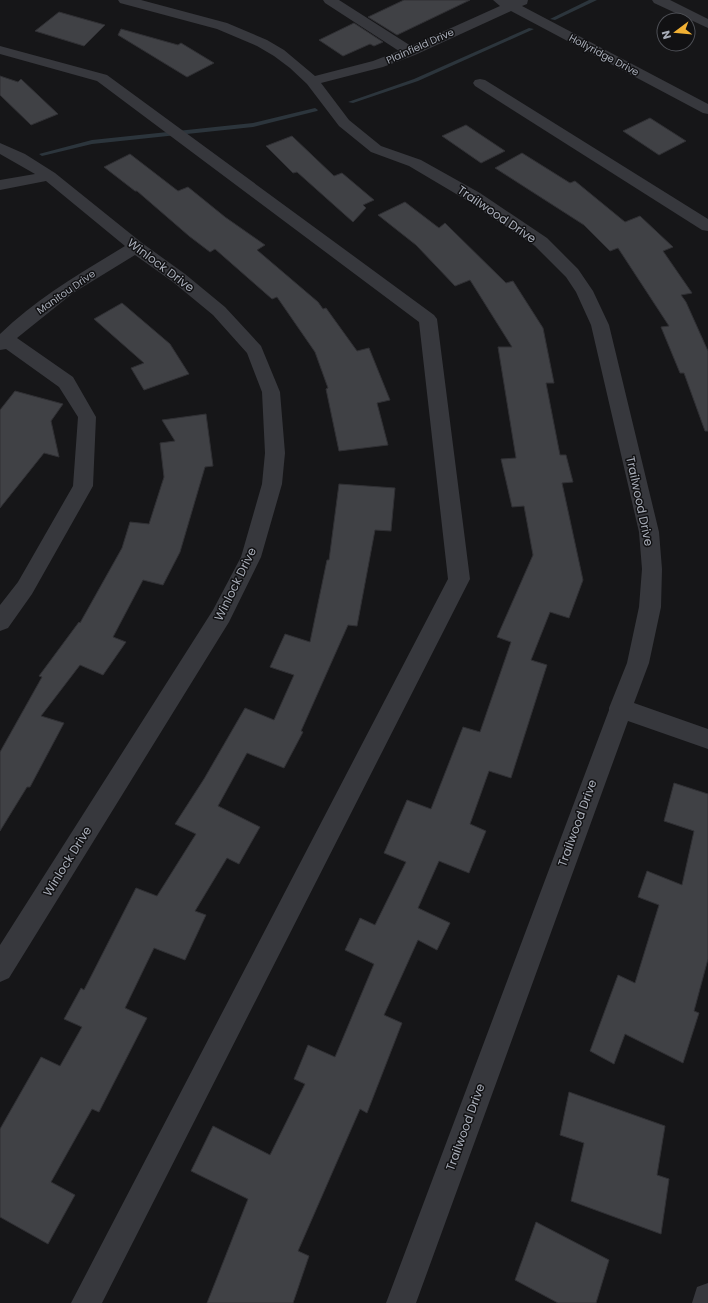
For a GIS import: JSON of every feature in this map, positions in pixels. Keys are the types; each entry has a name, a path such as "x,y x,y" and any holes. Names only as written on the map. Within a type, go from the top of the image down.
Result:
{"street":[{"name":"Trailwood Drive","path":"125,0 201,20 243,34 279,53 295,65 312,81 344,123 376,149 415,163 474,197 541,242 572,273 594,309 600,325 649,532 652,569 650,608 638,663 620,708 402,1303"},
{"path":"330,0 410,52"},
{"name":"Plainfield Drive","path":"312,81 378,64 410,52 506,3 524,0"},
{"path":"659,0 708,24"},
{"name":"Hollyridge Drive","path":"506,3 708,110"},
{"path":"0,50 102,78 428,319 459,579 86,1303"},
{"path":"480,83 708,226"},
{"name":"Winlock Drive","path":"0,148 19,157 49,176 136,247 179,278 219,311 255,350 271,392 275,453 272,484 251,557 221,616 0,969"},
{"path":"0,185 49,176"},
{"name":"Manitou Drive","path":"3,342 20,325 67,289 136,247"},
{"path":"0,622 25,588 83,486 87,417 66,382 3,342"},
{"path":"620,708 708,739"},
{"path":"707,1303 708,1298"}],"building":[{"path":"404,0 470,0 397,35 368,17"},
{"path":"59,12 105,25 84,46 35,31"},
{"path":"354,23 383,42 374,46 370,44 343,56 319,40"},
{"path":"121,29 178,45 181,43 214,63 187,77 118,35"},
{"path":"0,76 18,82 21,79 58,114 31,125 0,95"},
{"path":"650,118 686,141 659,155 623,131"},
{"path":"466,125 505,151 481,163 442,136"},
{"path":"292,136 334,176 342,173 374,200 363,205 366,208 353,222 297,172 293,173 266,146"},
{"path":"522,153 570,183 575,181 625,222 640,216 673,247 663,251 692,293 681,295 686,302 708,351 708,431 705,431 684,373 680,373 661,327 669,326 618,248 610,251 584,225 495,168"},
{"path":"130,154 178,191 188,187 225,217 265,245 257,250 318,302 323,309 326,308 357,351 369,348 390,400 377,403 388,445 339,451 326,389 328,388 315,352 277,297 272,299 215,249 210,252 137,191 104,167"},
{"path":"405,202 439,228 445,223 506,283 513,281 543,328 554,383 546,383 560,455 566,455 573,482 562,483 583,580 569,618 550,612 531,660 547,665 511,778 489,771 470,824 486,831 469,873 439,861 418,908 450,923 437,950 418,940 384,1015 402,1023 367,1113 360,1109 298,1251 309,1256 293,1303 207,1303 248,1199 191,1171 213,1126 270,1155 305,1084 294,1079 308,1045 335,1057 374,964 345,950 360,918 375,925 406,862 384,853 407,800 431,809 463,727 480,732 511,642 497,637 533,555 524,506 512,507 501,459 516,458 498,347 512,347 470,280 455,286 416,245 378,215"},
{"path":"122,303 170,344 189,374 144,390 131,368 144,363 94,319"},
{"path":"15,391 63,404 51,421 59,457 44,453 0,508 0,410"},
{"path":"206,414 213,466 205,467 180,552 163,585 143,580 113,637 126,642 103,675 80,665 41,716 64,723 30,787 27,787 0,831 0,752 42,677 39,676 79,622 80,623 122,548 130,522 149,524 164,477 160,443 175,441 162,420"},
{"path":"339,484 395,488 391,531 375,530 357,626 348,625 301,731 303,732 284,768 247,753 218,806 260,827 239,864 227,858 195,911 206,915 185,960 154,948 125,1008 147,1018 99,1112 92,1109 51,1182 75,1195 48,1244 0,1217 0,1129 41,1057 60,1066 82,1027 64,1019 81,988 84,990 136,888 157,896 196,834 175,824 204,779 245,708 274,720 294,675 270,667 285,634 310,642 327,560 329,560"},
{"path":"674,783 708,794 708,959 694,1011 699,1013 683,1063 625,1034 614,1064 590,1051 618,975 635,983 659,905 638,897 647,871 682,885 694,831 664,821"},
{"path":"569,1092 665,1126 657,1175 669,1179 661,1234 571,1201 584,1143 560,1135"},
{"path":"536,1222 609,1260 596,1303 558,1303 515,1280"}],"waterway":[{"path":"553,19 594,0"},
{"path":"351,102 416,80 531,29"},
{"path":"42,154 92,142 253,125 315,110"}]}
